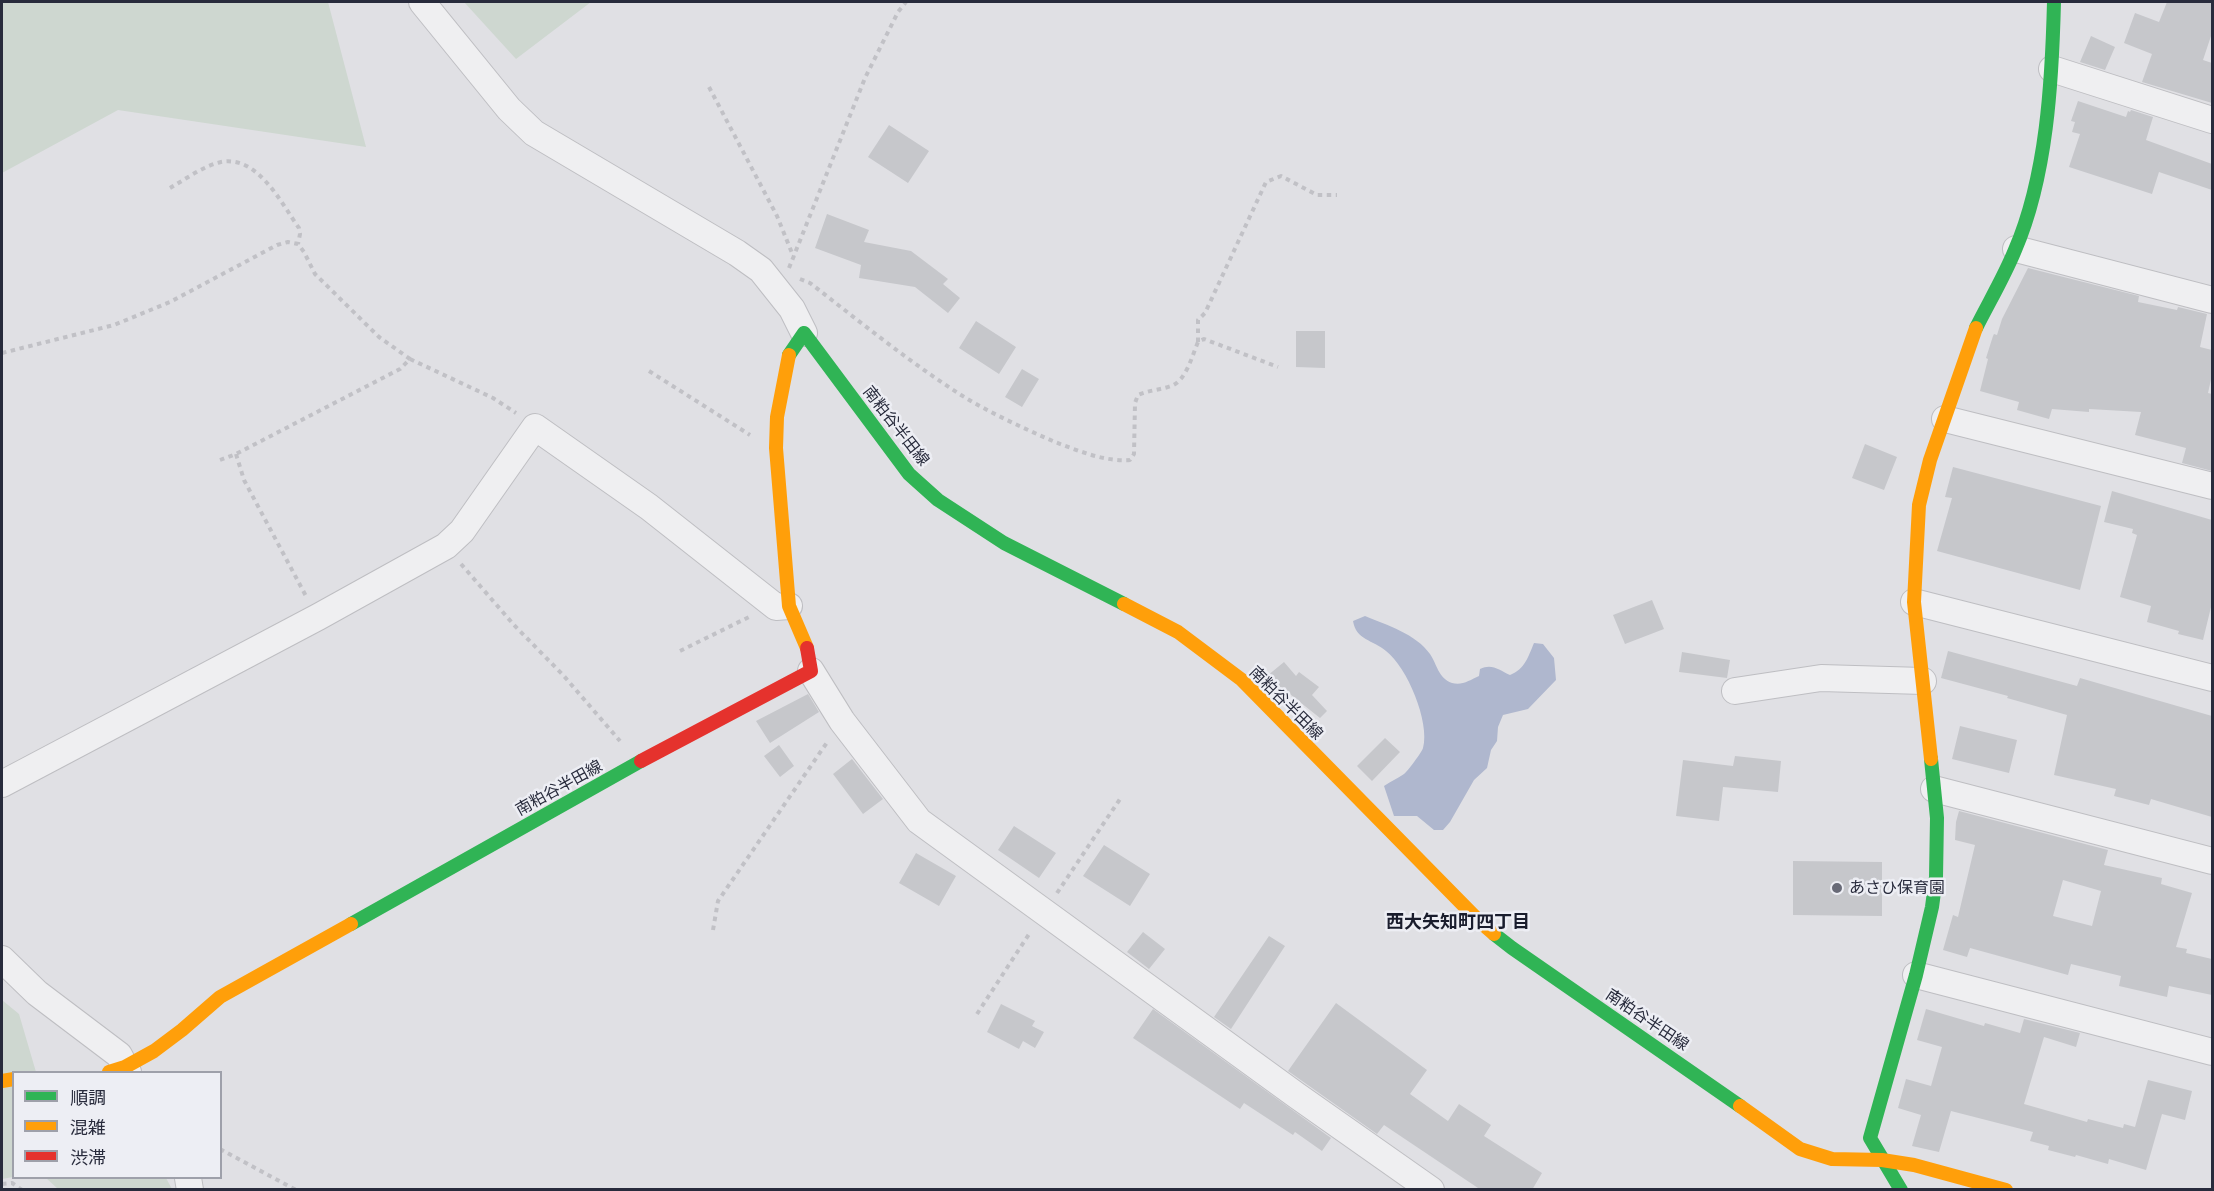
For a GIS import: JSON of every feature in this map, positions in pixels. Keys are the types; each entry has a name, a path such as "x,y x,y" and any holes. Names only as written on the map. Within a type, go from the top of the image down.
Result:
{"main road":[{"path":"1901,1190 1870,1138 1916,975 1932,907 1936,877 1937,818 1914,602 1919,505 1930,460 1976,329 2016,249 2037,182 2052,69 2054,2"},
{"path":"804,333 790,352 782,381 776,447 781,606 793,619 808,651 811,671"},
{"name":"南粕谷半田線","path":"804,333 909,474 938,500 1004,543 1178,632 1242,680 1479,921 1512,948 1679,1062 1800,1149 1832,1159 1882,1160 1914,1166 2006,1190"},
{"name":"南粕谷半田線","path":"121,1071 182,1031 220,997 637,763 811,671"}],"street":[{"path":"422,2 509,109 534,133 737,253 761,270 792,309 804,333"},
{"path":"2052,69 2212,120"},
{"path":"2016,249 2212,300"},
{"path":"1945,419 2212,486"},
{"path":"2,784 318,617 446,546 462,531 535,427 649,507 781,606"},
{"path":"1914,602 2212,678"},
{"path":"811,671 842,721 919,820 1277,1082 1431,1190"},
{"path":"1736,691 1821,678 1923,681"},
{"path":"1934,789 2212,861"},
{"path":"2,959 37,993 119,1055 121,1071"},
{"path":"1916,975 2212,1052"}],"path":[{"path":"786,274 794,259 865,78 898,12 906,2"},
{"path":"709,87 772,206 794,259"},
{"path":"170,188 221,162 233,162 244,166 258,173 299,228 298,244"},
{"path":"761,270 786,274 810,283 917,365 963,397 1025,429 1074,449 1108,459 1130,460 1134,454 1135,403 1138,395 1146,391 1173,386 1181,380 1198,342 1198,320 1205,312 1266,182 1281,176 1317,195 1337,195"},
{"path":"2,353 114,326 170,302 278,245 288,242 298,244 315,274 379,337 410,359 493,398 535,427"},
{"path":"1198,342 1204,339 1278,367"},
{"path":"220,460 236,454 400,369 410,359"},
{"path":"649,371 763,443 776,447"},
{"path":"236,454 244,480 318,617"},
{"path":"446,546 514,626 570,682 637,763"},
{"path":"680,651 725,627 781,606"},
{"path":"713,930 718,901 842,721"},
{"path":"222,1150 296,1190"},
{"path":"2,1184 12,1183 22,1190"}],"shaded area":[{"path":"2,2 328,2 366,147 118,110 2,173"},
{"path":"464,2 591,2 516,59"},
{"path":"2,1000 19,1014 36,1071 12,1071 12,1177 2,1179"},
{"path":"47,1179 167,1179 172,1189 58,1189"}],"water":[{"path":"1365,616 1417,641 1430,654 1444,678 1452,683 1459,684 1479,676 1480,669 1484,667 1495,668 1510,675 1523,666 1534,643 1543,644 1554,658 1556,680 1528,709 1503,715 1487,768 1474,780 1443,830 1434,830 1417,816 1394,816 1384,786 1404,774 1420,753 1423,748 1423,724 1415,696 1402,669 1386,651 1361,636 1355,627 1353,621"}],"building":[{"path":"2167,2 2212,2 2212,33 2203,60 2212,63 2212,103 2142,82 2152,54 2124,43 2135,13 2159,22"},
{"path":"2091,36 2115,47 2105,70 2080,62"},
{"path":"2078,101 2126,117 2128,111 2131,110 2153,117 2146,140 2212,164 2212,190 2159,172 2152,194 2069,167 2080,134 2072,132 2075,122 2071,121"},
{"path":"889,125 929,151 908,183 868,157"},
{"path":"827,214 869,230 864,242 911,251 948,279 943,284 960,298 948,313 915,287 859,278 861,265 815,248"},
{"path":"2028,268 2139,296 2138,302 2177,310 2178,307 2207,314 2200,347 2212,350 2212,375 2208,393 2212,394 2212,471 2182,463 2186,448 2135,435 2141,412 2052,409 2049,419 2017,410 2019,402 1980,391 1993,336 1997,335 2002,319"},
{"path":"976,321 1016,347 999,374 959,348"},
{"path":"1296,331 1325,331 1325,368 1296,367"},
{"path":"1022,369 1039,379 1022,407 1005,397"},
{"path":"1865,444 1897,457 1884,490 1852,478"},
{"path":"1953,467 2101,506 2080,590 1937,551 1952,498 1945,497"},
{"path":"2112,491 2212,520 2212,603 2203,640 2178,634 2179,631 2147,622 2151,606 2120,597 2137,535 2132,533 2133,529 2104,522"},
{"path":"1652,600 1664,629 1625,644 1613,615"},
{"path":"1948,651 2077,686 2080,678 2212,716 2212,817 2151,799 2149,805 2114,796 2116,789 2054,775 2067,715 1941,678"},
{"path":"1682,652 1730,660 1727,678 1679,672"},
{"path":"1284,662 1296,676 1299,672 1319,687 1312,695 1327,711 1320,718 1281,687 1278,689 1267,676"},
{"path":"808,694 819,712 770,743 756,721"},
{"path":"1960,726 2017,740 2009,773 1952,759"},
{"path":"1385,738 1400,752 1372,781 1357,766"},
{"path":"779,745 794,766 780,777 764,756"},
{"path":"1735,756 1781,761 1778,792 1723,787 1719,821 1676,816 1683,760 1733,766"},
{"path":"852,759 883,799 863,814 833,774"},
{"path":"1959,811 2108,850 2104,865 2162,878 2161,884 2192,893 2176,947 2187,949 2186,953 2212,959 2212,995 2169,986 2167,997 2119,986 2121,976 2071,964 2068,975 1970,948 1967,957 1943,950 1953,915 1958,917 1975,845 1955,840","holes":["2063,880 2101,891 2092,926 2053,916"]},
{"path":"1014,826 1056,853 1039,878 998,850"},
{"path":"1104,845 1150,874 1130,906 1083,876"},
{"path":"916,853 956,876 939,906 899,883"},
{"name":"あさひ保育園","path":"1793,861 1882,862 1882,916 1793,915"},
{"path":"1143,932 1165,949 1149,969 1127,952"},
{"path":"1269,936 1285,946 1231,1029 1214,1017"},
{"path":"1336,1003 1427,1070 1410,1094 1448,1121 1459,1104 1491,1125 1484,1136 1542,1173 1532,1190 1481,1190 1384,1125 1377,1134 1288,1071"},
{"path":"1001,1004 1035,1021 1032,1026 1044,1032 1035,1048 1023,1041 1019,1049 987,1032"},
{"path":"1153,1009 1331,1138 1322,1151 1295,1132 1293,1135 1244,1103 1240,1109 1133,1038"},
{"path":"1926,1009 1984,1026 1985,1023 2020,1033 2024,1019 2080,1033 2076,1047 2044,1037 2024,1104 2087,1122 2088,1119 2123,1128 2124,1124 2135,1127 2148,1080 2192,1091 2185,1120 2162,1114 2146,1170 2109,1159 2108,1164 2048,1150 2049,1146 2030,1141 2033,1132 1951,1111 1939,1152 1912,1146 1921,1115 1898,1108 1906,1079 1931,1086 1942,1047 1917,1040"}],"traffic: fast":[{"path":"1976,328 2015,250 2034,191 2046,128 2052,64 2054,2"},
{"path":"789,355 804,333 909,474 938,500 1004,543 1124,604"},
{"path":"1901,1190 1870,1138 1916,975 1932,907 1936,877 1937,818 1931,759"},
{"path":"351,924 641,761"},
{"path":"1494,934 1740,1106"}],"traffic: slow":[{"path":"1931,759 1914,602 1919,505 1930,460 1976,328"},
{"path":"789,355 777,417 776,448 789,606 807,648"},
{"path":"1124,604 1178,632 1242,680 1494,934"},
{"path":"112,1071 125,1067 154,1051 220,997 351,924"},
{"path":"2,1081 12,1079"},
{"path":"1740,1106 1800,1149 1832,1159 1882,1160 1914,1165 2006,1190"}],"traffic: jam":[{"path":"641,761 811,671 807,648"}],"place":[{"name":"あさひ保育園","path":"1837,888"}],"district":[{"name":"西大矢知町四丁目","path":"1458,922"}]}
